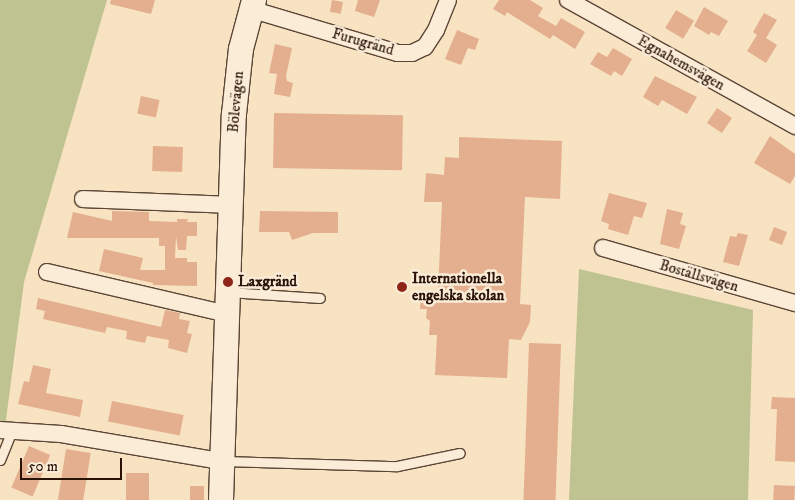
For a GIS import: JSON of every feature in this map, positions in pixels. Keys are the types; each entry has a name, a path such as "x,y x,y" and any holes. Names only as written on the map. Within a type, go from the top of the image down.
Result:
{"street":[{"name":"Furugränd","path":"252,5 398,53 412,53 425,47 436,30 448,0"},
{"name":"Egnahemsvägen","path":"568,0 795,126"},
{"name":"Bölevägen","path":"221,500 234,114 241,49 252,5"},
{"path":"83,199 231,205"},
{"name":"Boställsvägen","path":"603,248 795,303"},
{"path":"47,272 227,303"},
{"path":"6,430 62,434 221,462"}],"lane":[{"path":"227,303 320,298"},
{"path":"0,460 6,430"},
{"path":"221,462 397,466 460,453"}],"green space":[{"path":"0,0 107,0 24,282 4,435 0,435"},
{"path":"579,269 753,310 748,500 569,500"}],"building":[{"path":"111,0 155,0 151,14 110,4"},
{"path":"332,0 343,2 341,14 330,12"},
{"path":"358,0 380,0 374,17 355,11"},
{"path":"499,0 530,0 543,8 538,16 556,26 561,18 585,32 575,49 553,35 550,39 507,12 505,16 493,9"},
{"path":"704,7 728,21 719,36 711,32 709,35 694,26"},
{"path":"676,10 694,21 683,39 665,28"},
{"path":"764,13 777,20 766,38 777,45 766,63 747,51 757,35 753,32"},
{"path":"457,30 479,39 475,50 468,48 461,65 445,59"},
{"path":"275,44 292,48 286,76 287,81 293,83 290,97 274,94 277,74 269,73"},
{"path":"613,48 632,59 622,76 614,71 611,76 590,64 598,52 607,57"},
{"path":"655,76 697,97 687,114 662,100 658,106 643,97"},
{"path":"141,96 160,100 156,118 137,114"},
{"path":"717,108 732,118 722,133 707,123"},
{"path":"274,113 403,115 402,170 273,168"},
{"path":"770,136 795,154 795,176 790,184 754,163"},
{"path":"459,137 562,141 560,199 525,197 520,304 531,305 530,322 521,340 509,339 507,378 435,375 437,335 429,335 430,321 426,318 427,309 420,309 421,293 438,293 442,202 424,202 426,173 444,175 445,157 459,158"},
{"path":"153,146 183,147 182,172 152,171"},
{"path":"609,193 647,203 642,218 634,216 628,235 608,229 609,224 601,221"},
{"path":"667,209 683,213 680,224 686,226 679,249 660,244"},
{"path":"112,211 149,212 149,221 177,222 177,219 188,219 187,222 197,222 197,236 187,236 186,250 178,250 176,236 175,258 187,258 187,262 197,262 197,286 153,285 153,283 99,271 104,249 143,258 140,270 165,270 165,246 159,246 159,238 67,238 73,212 112,221"},
{"path":"260,211 338,212 338,233 313,233 292,240 289,232 259,232"},
{"path":"774,227 787,232 782,245 769,240"},
{"path":"738,233 748,235 739,266 723,262 730,236 736,237"},
{"path":"38,298 161,327 165,310 180,313 179,319 190,321 187,333 192,334 187,353 168,348 169,340 147,336 145,343 126,339 127,331 107,327 105,333 43,319 45,311 36,309"},
{"path":"529,343 561,344 556,500 524,500"},
{"path":"33,365 51,369 46,393 83,400 80,417 18,404 24,381 29,382"},
{"path":"772,397 795,398 795,462 775,461 777,409 771,409"},
{"path":"112,401 184,415 180,436 108,422"},
{"path":"29,446 50,455 33,496 11,487"},
{"path":"66,449 91,453 83,500 58,500"},
{"path":"126,473 149,473 149,500 126,500"},
{"path":"774,485 795,486 794,500 773,500"},
{"path":"190,486 204,486 204,500 190,500"}],"place":[{"name":"Laxgränd","path":"228,282"},
{"name":"Internationella engelska skolan","path":"402,287"}]}
